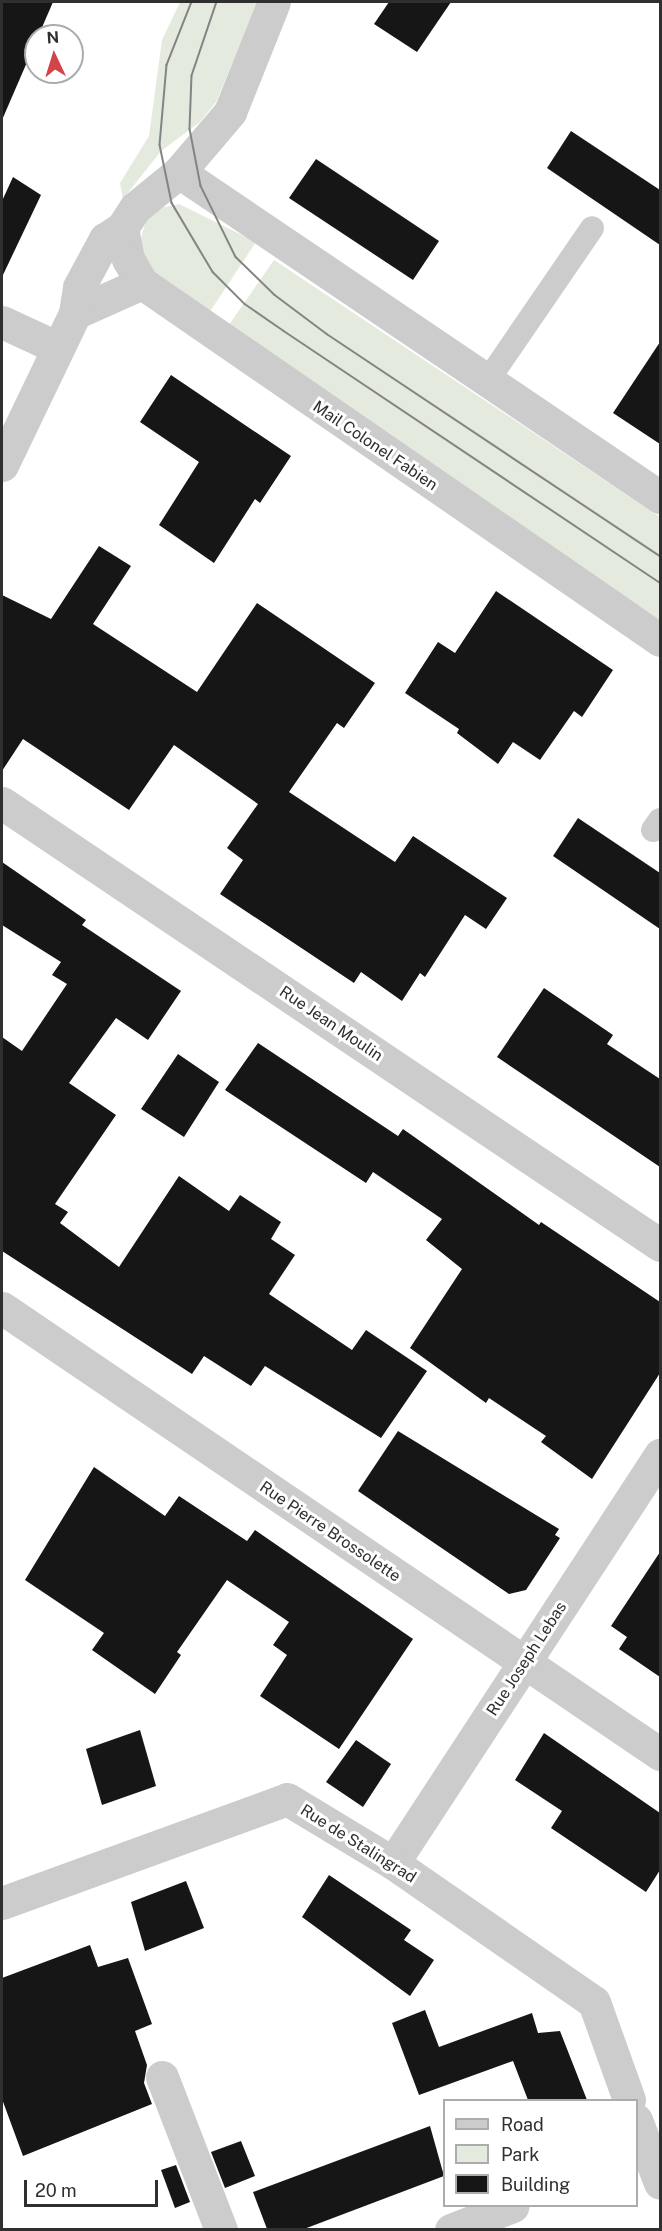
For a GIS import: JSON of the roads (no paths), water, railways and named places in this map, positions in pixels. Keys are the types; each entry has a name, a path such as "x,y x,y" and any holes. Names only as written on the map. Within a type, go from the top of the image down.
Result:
{"street":[{"path":"2,465 56,347 75,313 79,287 105,239 122,228 135,207 179,172 230,112 274,2"},
{"path":"179,172 660,497"},
{"name":"Mail Colonel Fabien","path":"122,228 128,260 142,283 660,640"},
{"path":"75,313 142,283"},
{"path":"2,322 56,347"},
{"name":"Rue Jean Moulin","path":"2,803 660,1245"},
{"name":"Rue Pierre Brossolette","path":"2,1308 523,1664 660,1754"},
{"name":"Rue Joseph Lebas","path":"393,1863 660,1455"},
{"name":"Rue de Stalingrad","path":"2,1903 287,1799 393,1863 594,2002 629,2099"},
{"path":"162,2077 221,2229"},
{"path":"638,2132 642,2155 660,2183"},
{"path":"451,2229 508,2207"}],"lane":[{"path":"489,380 592,228"}],"tram line":[{"path":"192,2 167,65 160,145 172,203 213,272 245,304 660,583"},
{"path":"217,2 192,76 190,129 201,186 236,257 275,295 327,334 660,556"}]}
